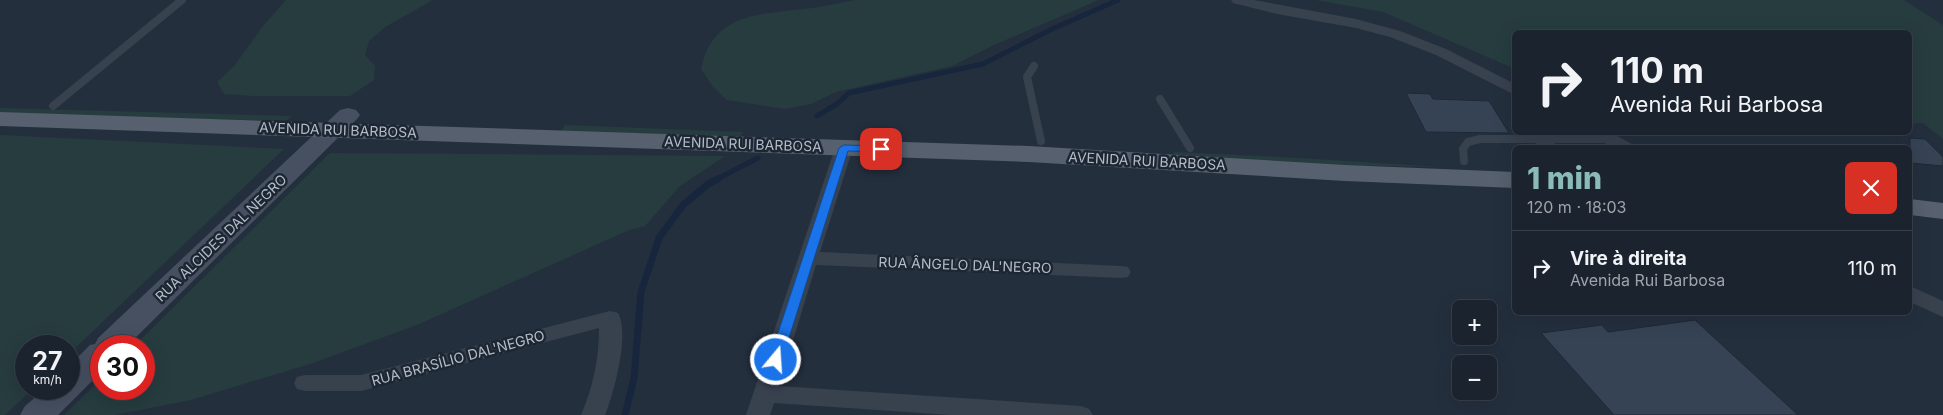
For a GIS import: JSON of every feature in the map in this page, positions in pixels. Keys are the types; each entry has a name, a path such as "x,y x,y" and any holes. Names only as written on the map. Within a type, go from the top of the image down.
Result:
{"main road":[{"name":"AVENIDA RUI BARBOSA","path":"0,105 53,106 341,123"},
{"name":"AVENIDA RUI BARBOSA","path":"0,119 341,123 810,138 1041,141 1512,163"},
{"name":"RUA ALCIDES DAL NEGRO","path":"120,335 341,123"},
{"name":"AVENIDA RUI BARBOSA","path":"810,138 844,148 1082,156 1345,174 1512,180"},
{"path":"1912,190 1943,193"},
{"path":"1912,207 1943,210"},
{"path":"80,374 90,364"},
{"path":"37,415 53,400"}],"street":[{"path":"1238,0 1293,14 1394,33 1440,52 1512,88"},
{"path":"1604,136 1620,145"},
{"path":"844,148 761,404 1081,415"},
{"name":"RUA ÂNGELO DAL'NEGRO","path":"808,258 1121,272"},
{"path":"1912,294 1943,310"},
{"path":"592,415 606,382 610,362 610,318"},
{"name":"RUA BRASÍLIO DAL'NEGRO","path":"305,383 361,383 610,318"}],"lane":[{"path":"53,106 182,0"},
{"path":"1034,66 1027,77 1041,141"},
{"path":"1160,99 1190,148"},
{"path":"1464,162 1463,148 1468,142 1480,139 1604,136"},
{"path":"1534,139 1548,145"}],"green space":[{"path":"286,0 433,0 385,27 369,41 365,55 375,66 374,80 350,96 253,96 224,94 217,82 234,66 263,26"},
{"path":"855,0 1099,0 994,45 952,66 836,92 811,104 785,109 727,100 713,87 701,69 707,51 715,37 726,27 740,20 770,13"},
{"path":"1316,0 1904,0 1943,25 1943,139 1923,123 1912,124 1912,30 1512,30 1512,68 1383,12"},
{"path":"0,108 292,116 286,121 0,114"},
{"path":"565,125 743,132 741,136 561,132"},
{"path":"0,135 284,149 80,344 80,335 15,335 15,400 21,400 5,415 0,415"},
{"path":"1174,152 1441,167 1318,165 1173,156"},
{"path":"330,153 725,156 680,186 645,226 627,231 417,325 310,364 191,400 115,415 64,415 90,390 90,400 155,400 155,335 145,335"}],"building":[{"path":"1406,93 1430,94 1433,99 1489,101 1509,133 1426,132"},
{"path":"1910,138 1925,139 1943,157 1943,166 1912,163 1912,145 1910,145"},
{"path":"1695,320 1798,415 1614,415 1541,333 1602,325 1608,332"}],"waterway":[{"path":"817,116 837,104 849,93 983,64 1050,30 1118,0"},
{"path":"715,180 758,158"},
{"path":"625,415 634,378 641,292 659,238 683,205 708,184 718,179"}],"route":[{"path":"776,360 844,148 881,149"}]}
